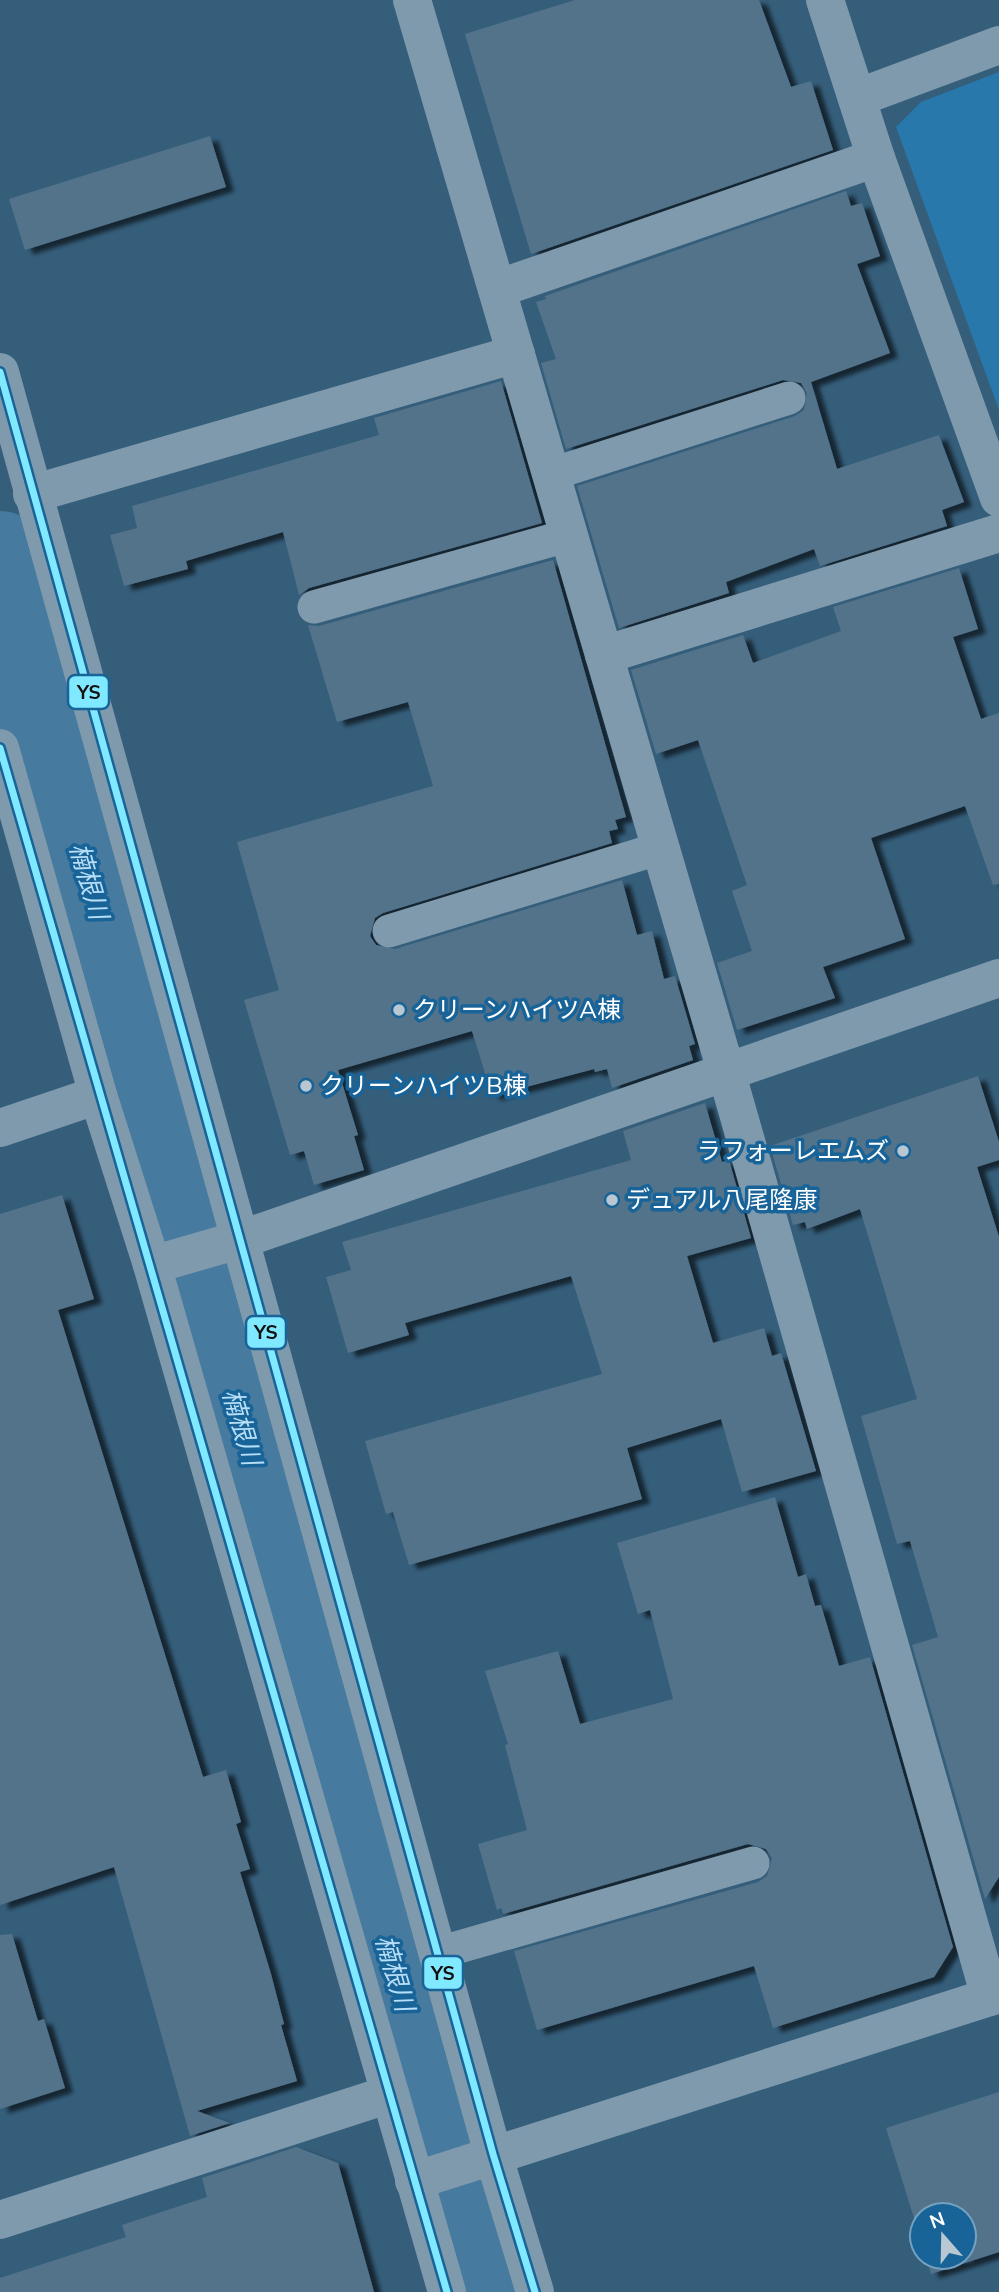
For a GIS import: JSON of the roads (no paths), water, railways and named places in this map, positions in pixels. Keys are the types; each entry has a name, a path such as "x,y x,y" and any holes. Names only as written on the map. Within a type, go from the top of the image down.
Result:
{"street":[{"path":"412,0 995,1996 424,2178"},
{"path":"825,0 876,158 999,498"},
{"path":"857,98 999,45"},
{"path":"497,289 876,158"},
{"path":"32,494 516,354"},
{"path":"0,372 233,1241 438,1953 486,2157 535,2292"},
{"path":"604,655 999,533"},
{"path":"0,748 98,1095 163,1262 390,2094 424,2178 447,2292"},
{"path":"163,1262 233,1241 999,978"},
{"path":"0,1128 98,1095"},
{"path":"0,2220 390,2094"}],"lane":[{"path":"552,474 789,398"},
{"path":"314,607 570,535"},
{"path":"389,931 661,848"},
{"path":"438,1953 753,1863"}],"waterway":[{"name":"楠根川","path":"0,562 357,1847 454,2176 485,2292"}],"place":[{"name":"クリーンハイツA棟","path":"399,1010"},
{"name":"クリーンハイツB棟","path":"306,1086"},
{"name":"ラフォーレエムズ","path":"903,1151"},
{"name":"デュアル八尾隆康","path":"612,1200"}]}
